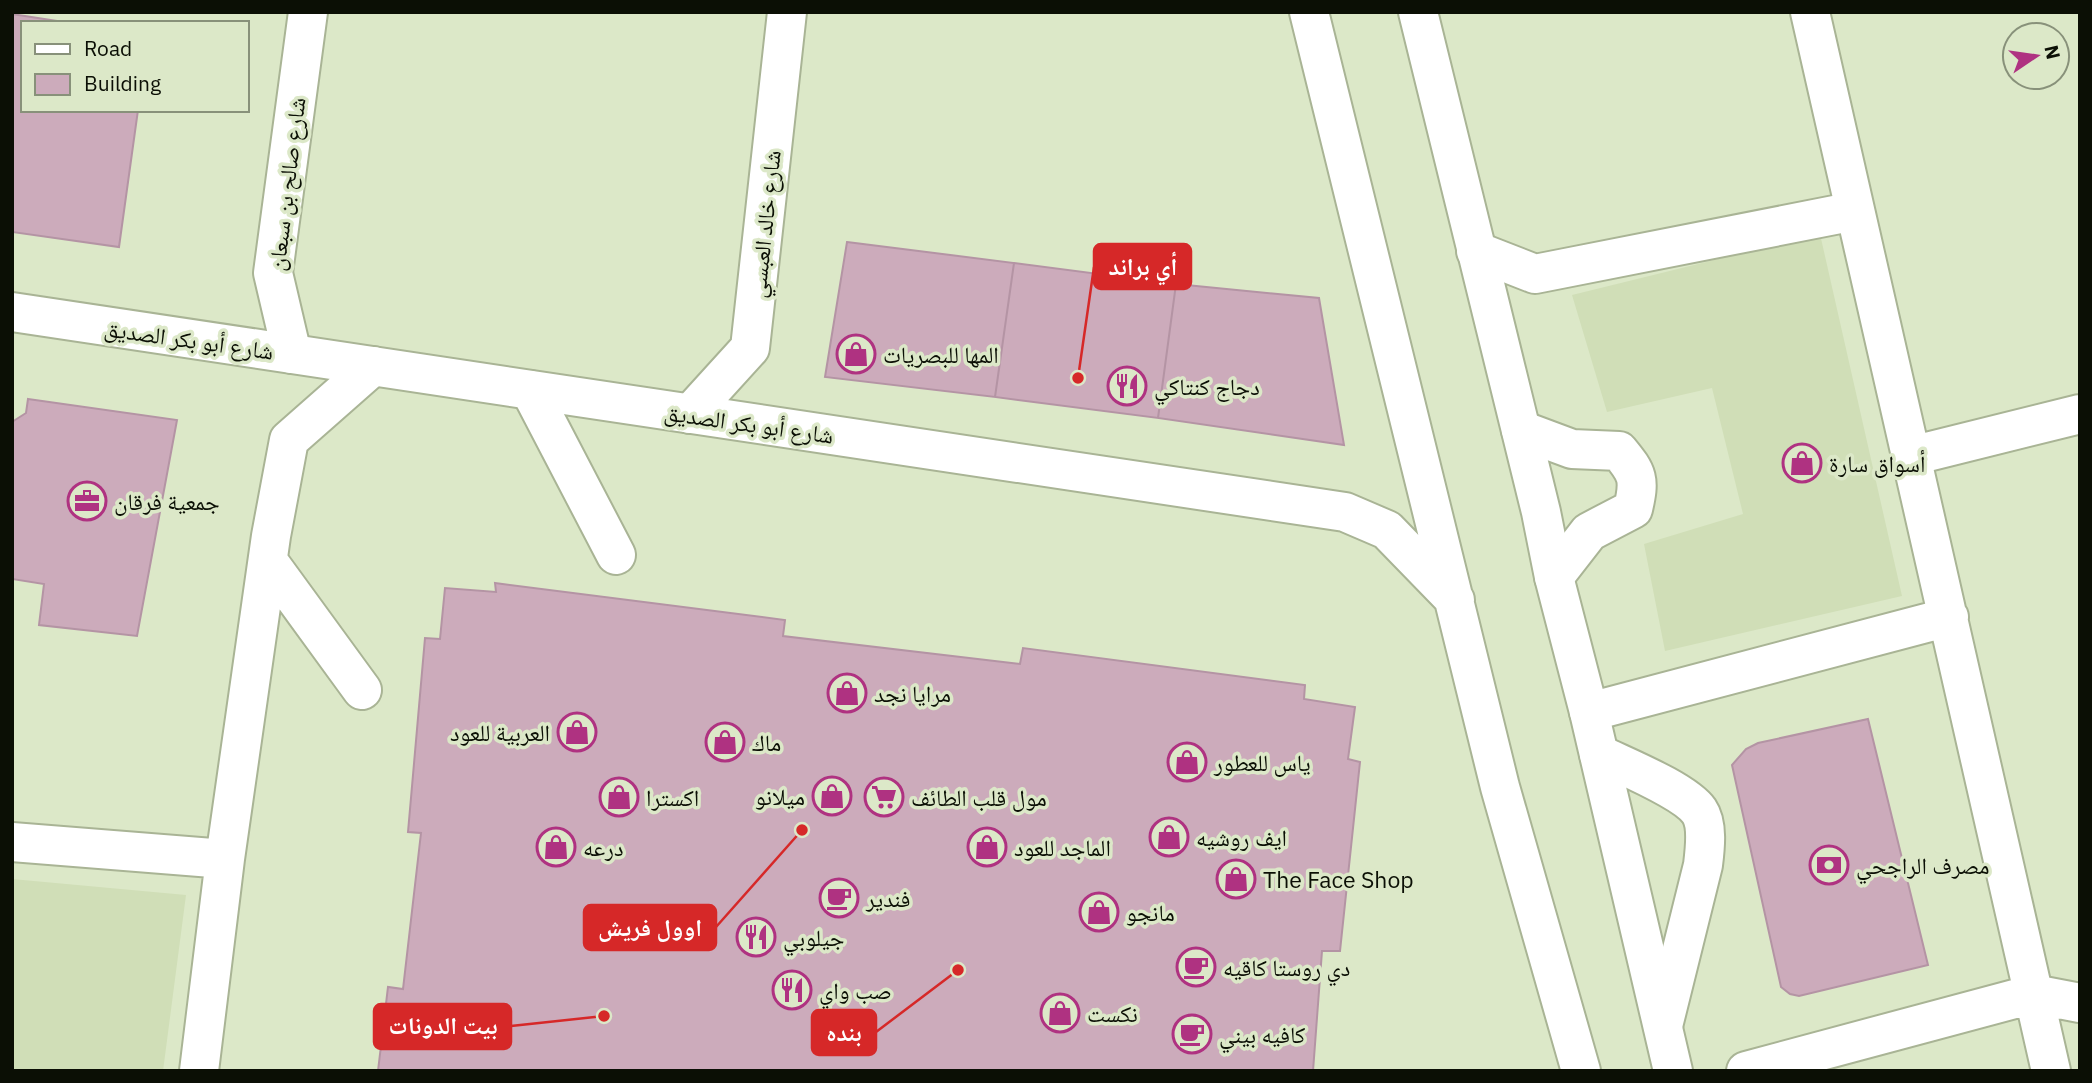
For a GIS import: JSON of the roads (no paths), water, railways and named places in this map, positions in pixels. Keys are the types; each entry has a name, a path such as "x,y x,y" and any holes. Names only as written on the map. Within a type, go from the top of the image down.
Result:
{"street":[{"name":"شارع صالح بن سبعان","path":"292,354 272,273 307,12"},
{"name":"شارع خالد العبسي","path":"690,414 750,348 787,12"},
{"path":"1309,12 1500,787 1581,1071"},
{"path":"1418,12 1589,712 1672,1071"},
{"path":"1810,12 2051,1071"},
{"path":"1476,251 1535,274 1855,211"},
{"name":"شارع أبو بكر الصديق","path":"12,312 1345,512 1387,530 1455,600"},
{"path":"199,1071 225,859 268,561 289,440 373,366"},
{"path":"530,390 616,555"},
{"path":"1911,456 2080,414"},
{"path":"1521,430 1572,449 1619,451 1636,471 1638,488 1633,509 1589,532 1554,577"},
{"path":"268,561 362,690"},
{"path":"1589,712 1948,617"},
{"path":"1599,754 1685,798 1700,812 1705,840 1703,865 1662,1026"},
{"path":"12,842 225,859"},
{"path":"1746,1071 2033,994 2080,1003"}],"place":[{"name":"المها للبصريات","path":"856,354"},
{"name":"أي براند","path":"1078,378"},
{"name":"دجاج كنتاكي","path":"1127,386"},
{"name":"أسواق سارة","path":"1802,463"},
{"name":"جمعية فرقان","path":"87,501"},
{"name":"مرايا نجد","path":"847,693"},
{"name":"العربية للعود","path":"577,732"},
{"name":"ماك","path":"725,742"},
{"name":"ياس للعطور","path":"1187,762"},
{"name":"ميلانو","path":"832,796"},
{"name":"اكسترا","path":"619,797"},
{"name":"مول قلب الطائف","path":"884,797"},
{"name":"اوول فريش","path":"802,830"},
{"name":"ايف روشيه","path":"1169,837"},
{"name":"درعه","path":"556,847"},
{"name":"الماجد للعود","path":"987,847"},
{"name":"مصرف الراجحي","path":"1829,865"},
{"name":"The Face Shop","path":"1236,879"},
{"name":"فندير","path":"839,898"},
{"name":"مانجو","path":"1099,912"},
{"name":"جيلوبي","path":"756,937"},
{"name":"دي روستا كاقيه","path":"1196,967"},
{"name":"بنده","path":"958,970"},
{"name":"صب واي","path":"792,990"},
{"name":"نكست","path":"1060,1013"},
{"name":"بيت الدونات","path":"604,1016"},
{"name":"كافيه بيني","path":"1192,1034"}]}
